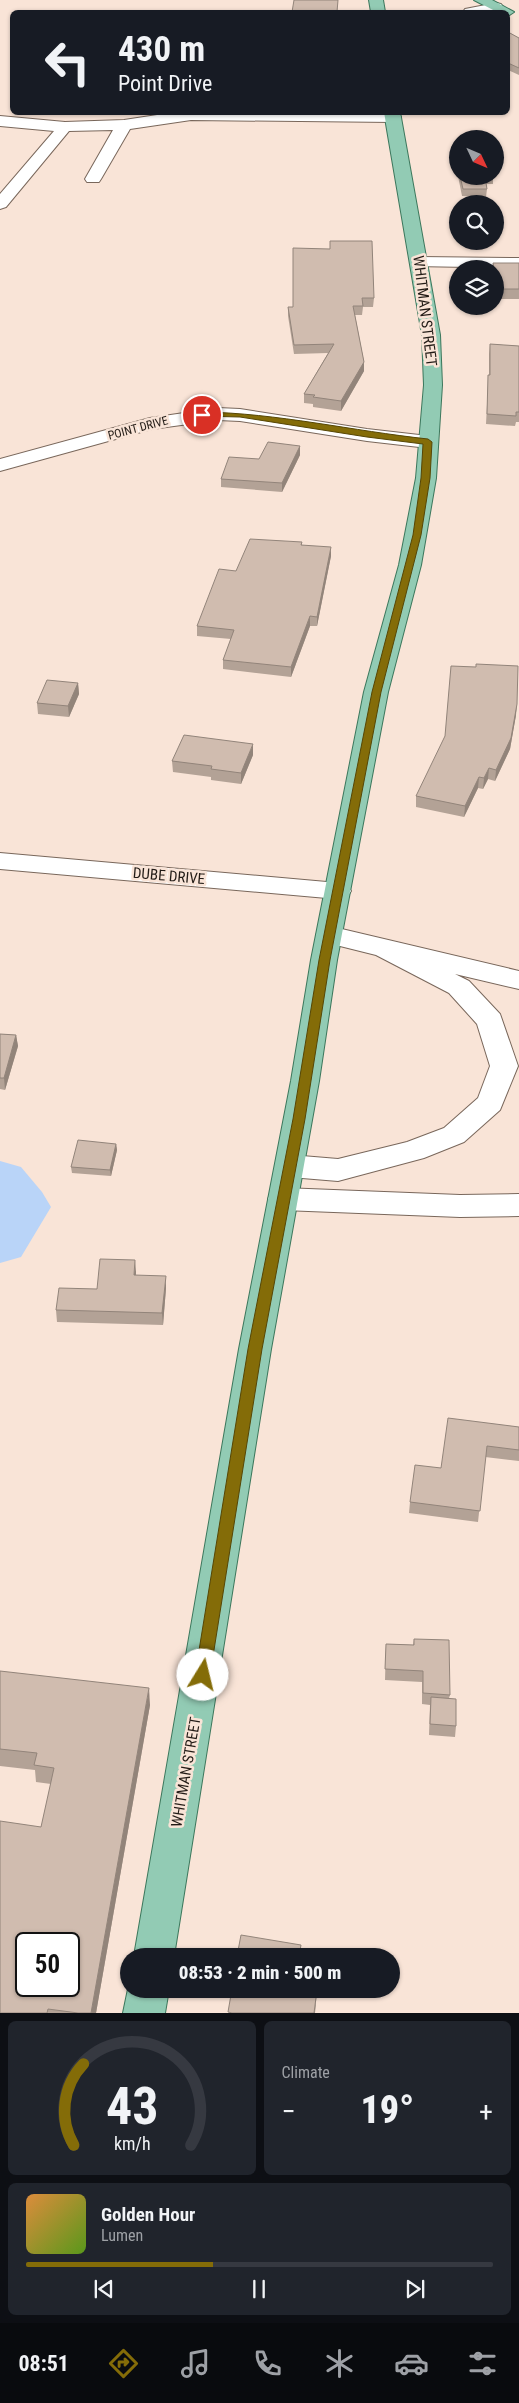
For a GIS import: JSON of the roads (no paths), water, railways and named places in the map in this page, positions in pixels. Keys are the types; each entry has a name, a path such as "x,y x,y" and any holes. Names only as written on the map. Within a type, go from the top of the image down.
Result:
{"main road":[{"path":"481,0 501,10"},
{"name":"WHITMAN STREET","path":"155,1948 255,1349 290,1166 329,935 376,692 417,535 426,478 433,385 429,321 420,262 392,115"},
{"path":"144,2013 146,1998"}],"street":[{"path":"0,121 65,127 124,125 190,115 392,115"},
{"path":"93,179 124,125"},
{"path":"0,204 65,127"},
{"path":"420,262 519,263"},
{"name":"POINT DRIVE","path":"0,465 150,424 186,416 218,414 428,442"},
{"name":"DUBE DRIVE","path":"0,861 338,890"},
{"path":"329,935 519,980"},
{"path":"290,1166 338,1170 414,1151 454,1134 490,1103 504,1066 490,1021 460,987 386,949"},
{"path":"283,1198 441,1205 519,1205"}],"waterway":[{"path":"0,1182 21,1207 0,1241"}]}
